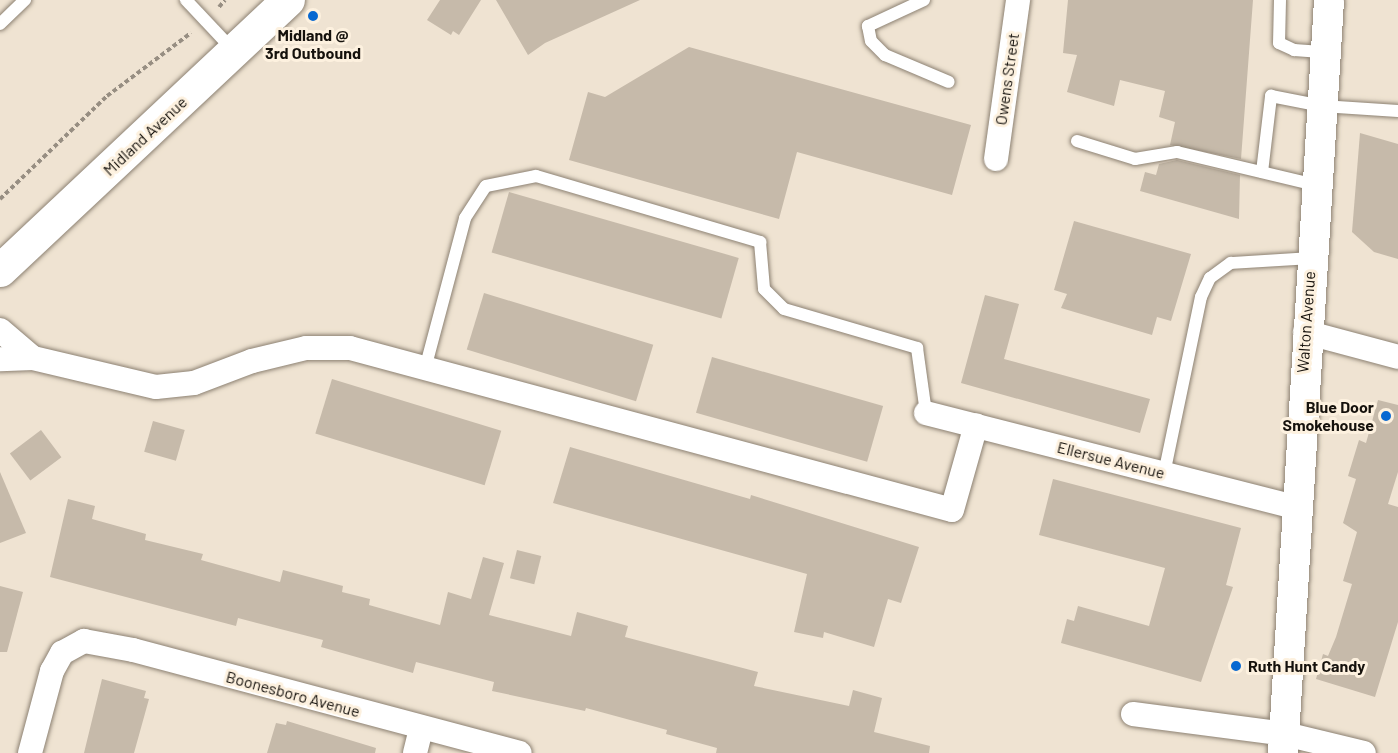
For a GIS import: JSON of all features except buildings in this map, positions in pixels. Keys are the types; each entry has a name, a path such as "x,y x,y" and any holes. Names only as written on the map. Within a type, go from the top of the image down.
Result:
{"main road":[{"name":"Midland Avenue","path":"0,270 288,0"}],"street":[{"name":"Owens Street","path":"996,159 1018,0"},
{"name":"Walton Avenue","path":"1284,744 1305,332 1329,0"},
{"path":"0,330 33,358"},
{"path":"1305,332 1398,357"},
{"path":"0,359 33,358 156,387 194,383 252,361 306,348 350,348 426,365 952,510 976,425"},
{"name":"Ellersue Avenue","path":"926,413 1296,507"},
{"name":"Boonesboro Avenue","path":"30,753 52,671 68,647 84,641 133,650 421,729 519,753"},
{"path":"1133,714 1284,744 1364,753"},
{"path":"415,753 421,729"}],"lane":[{"path":"0,24 25,0"},
{"path":"186,0 235,52"},
{"path":"924,0 868,26 871,41 885,55 949,82"},
{"path":"1280,0 1279,43 1294,51 1325,52"},
{"path":"1262,172 1271,96 1322,106 1398,109"},
{"path":"1077,141 1135,159 1177,152 1316,184"},
{"path":"426,365 465,218 486,186 536,176 760,242 764,289 783,309 917,348 926,413"},
{"path":"1164,474 1201,297 1210,278 1231,263 1310,258"}],"path":[{"path":"217,9 225,0"},
{"path":"0,200 107,96 191,33"}],"place":[{"name":"Midland @ 3rd Outbound","path":"313,16"},
{"name":"Blue Door Smokehouse","path":"1386,416"},
{"name":"Ruth Hunt Candy","path":"1236,666"}]}
